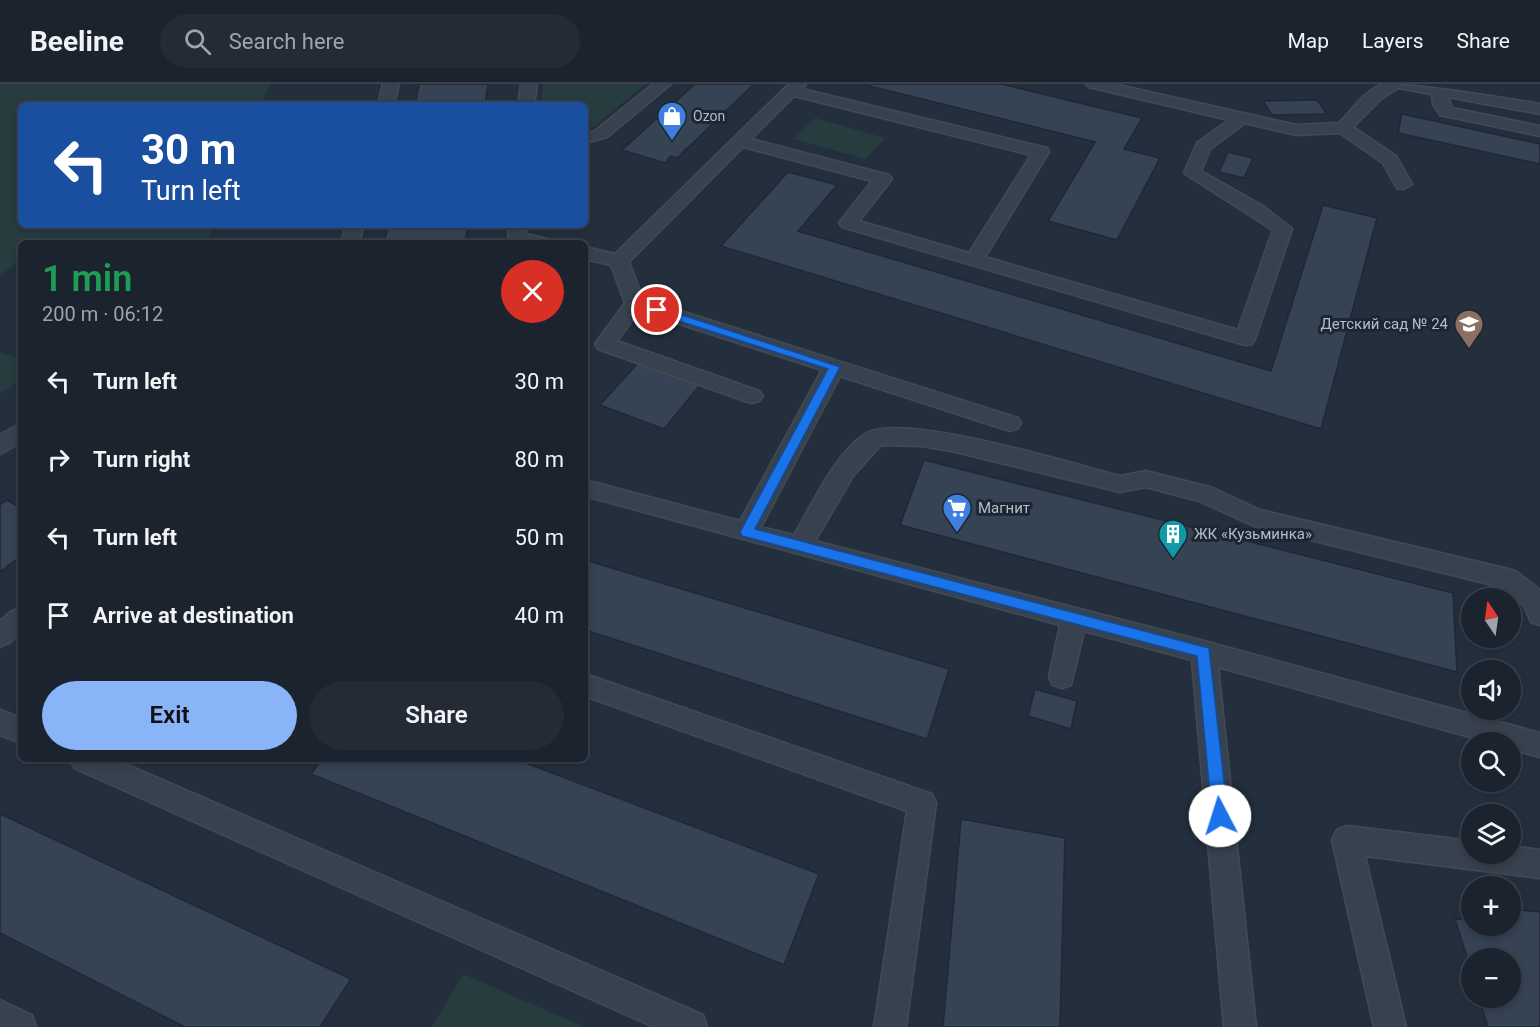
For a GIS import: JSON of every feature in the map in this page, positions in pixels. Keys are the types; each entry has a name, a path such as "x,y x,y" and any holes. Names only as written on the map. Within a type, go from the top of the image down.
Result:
{"lane":[{"path":"387,102 391,84"},
{"path":"526,102 529,84"},
{"path":"588,137 601,134 663,84"},
{"path":"1094,84 1296,130 1343,128 1390,160 1403,183"},
{"path":"1343,128 1375,96 1394,84"},
{"path":"1401,84 1540,109"},
{"path":"619,261 795,88 1041,152 974,260"},
{"path":"1440,91 1441,104 1446,112 1540,131"},
{"path":"742,142 882,179 848,223 1245,339 1283,229 1257,210 1192,173 1203,147 1240,119"},
{"path":"517,235 532,240"},
{"path":"588,254 619,261"},
{"path":"619,261 635,303"},
{"path":"635,303 1010,423"},
{"path":"635,303 605,344 752,396"},
{"path":"746,532 834,367"},
{"path":"0,446 18,433"},
{"path":"800,546 857,452 876,438 908,436 944,441 1120,484 1146,479 1205,494 1254,517 1508,579 1533,598 1540,615"},
{"path":"588,489 1204,652 1540,745"},
{"path":"1062,677 1074,619"},
{"path":"0,636 18,621"},
{"path":"1204,652 1240,1027"},
{"path":"588,686 922,803 890,1027"},
{"path":"0,722 18,731"},
{"path":"91,762 691,1027"},
{"path":"1390,1027 1347,840 1540,864"},
{"path":"0,1016 20,1027"}],"green space":[{"path":"0,84 270,84 262,102 18,102 18,228 213,228 208,240 18,240 18,261 0,276"},
{"path":"543,84 645,84 595,126 588,127 588,102 541,102"},
{"path":"815,118 885,138 865,159 794,139"},
{"path":"0,352 18,359 18,381 0,394"},
{"path":"463,974 584,1027 432,1027"}],"building":[{"path":"419,84 488,84 485,102 416,102"},
{"path":"695,84 754,84 677,158 671,156 665,163 622,150"},
{"path":"862,84 1001,84 1142,118 1124,149 1160,158 1117,240 1048,221 1095,142"},
{"path":"1317,100 1327,114 1272,115 1263,101"},
{"path":"1402,114 1540,144 1540,164 1398,133"},
{"path":"1228,152 1253,158 1244,178 1219,172"},
{"path":"788,172 837,185 798,231 1271,371 1323,205 1377,218 1321,429 721,246"},
{"path":"387,228 468,228 466,240 385,240"},
{"path":"638,363 700,385 664,429 600,405"},
{"name":"ЖК «Кузьминка»","path":"924,460 1453,593 1457,672 900,525"},
{"path":"7,500 18,506 18,558 0,572 0,505"},
{"path":"588,561 949,669 927,739 588,631"},
{"path":"1035,689 1077,701 1071,729 1028,716"},
{"path":"320,762 523,762 819,874 784,965 311,774"},
{"path":"0,814 351,979 320,1027 185,1027 0,933"},
{"path":"961,819 1065,838 1060,1027 943,1027"},
{"path":"1521,910 1540,912 1540,1027 1488,1027 1482,1008 1521,1008 1521,948 1464,948 1455,919 1461,919 1461,936 1521,936"}],"place":[{"name":"Ozon","path":"672,142"},
{"name":"Детский сад № 24","path":"1469,350"},
{"name":"Магнит","path":"957,534"},
{"name":"ЖК «Кузьминка»","path":"1173,560"}],"route":[{"path":"657,310 834,367 746,532 1204,652 1220,816"}]}
